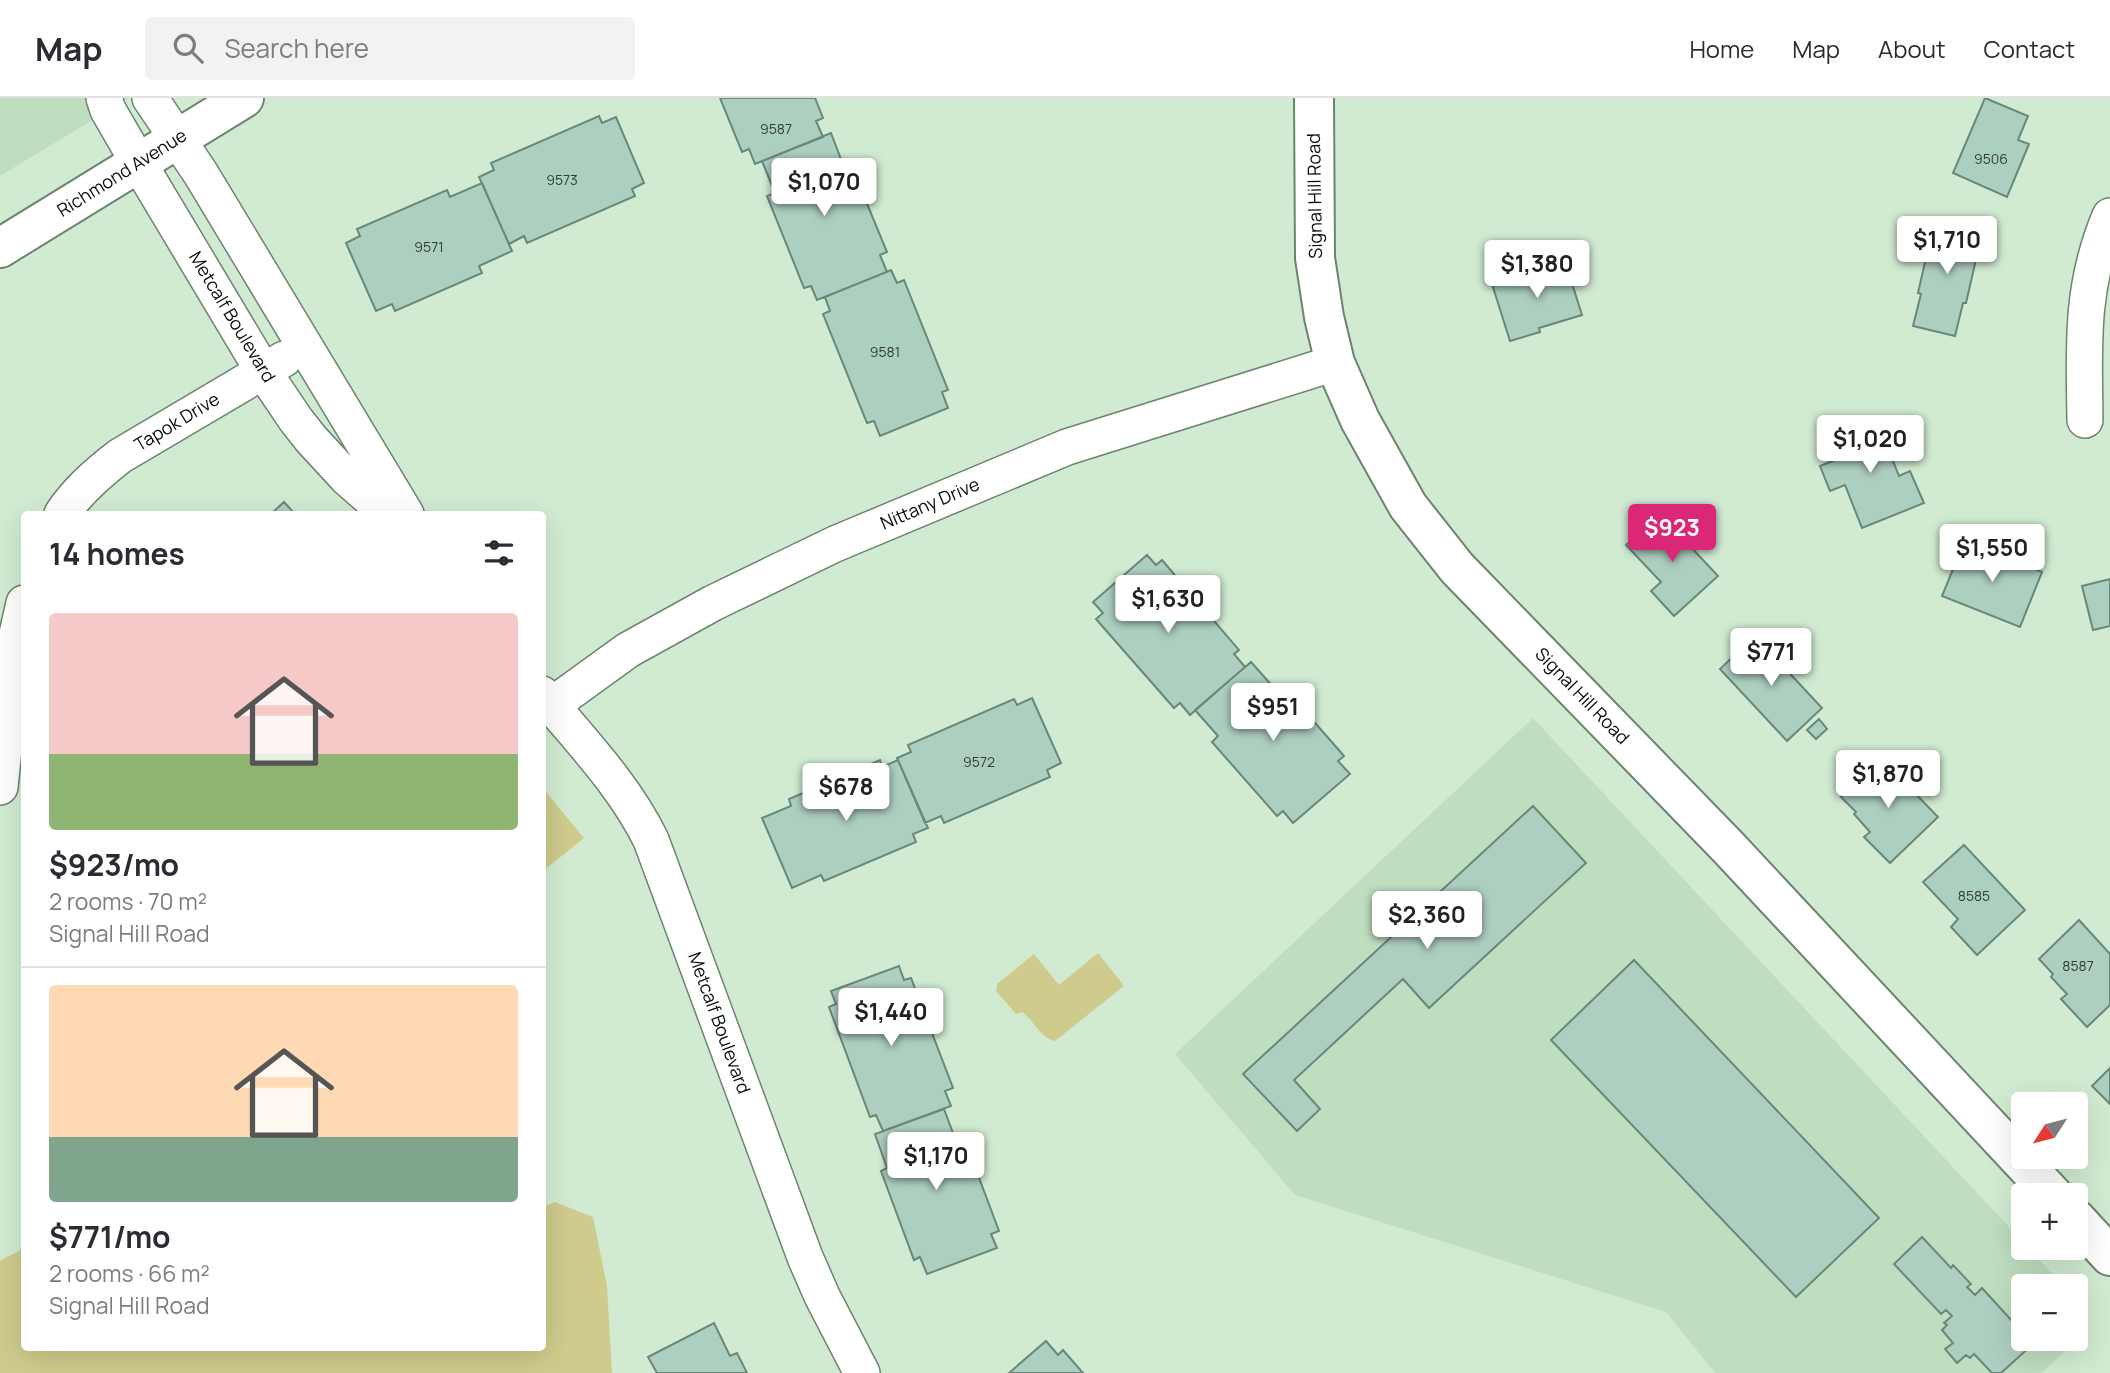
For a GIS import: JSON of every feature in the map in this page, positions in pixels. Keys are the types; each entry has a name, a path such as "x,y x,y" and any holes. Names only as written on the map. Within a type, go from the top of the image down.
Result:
{"main road":[{"name":"Richmond Avenue","path":"0,248 244,98"},
{"name":"Signal Hill Road","path":"1314,98 1315,258 1324,317 1335,363 1360,420 1408,506 1448,557 1728,847 2042,1183"},
{"path":"2088,1232 2110,1256"}],"street":[{"name":"Metcalf Boulevard","path":"104,98 138,162 263,371 311,439 346,478 384,511"},
{"path":"150,98 178,138 404,511"},
{"path":"2085,420 2084,327 2087,290 2099,244 2110,216"},
{"name":"Tapok Drive","path":"64,511 99,472 120,456 305,346"},
{"name":"Nittany Drive","path":"547,699 713,603 835,544 1068,447 1335,363"},
{"path":"0,787 15,643 21,616"},
{"name":"Metcalf Boulevard","path":"547,699 617,784 652,840 805,1257 827,1307 862,1373"}],"shaded area":[{"path":"0,98 129,98 0,176"},
{"path":"1533,718 2011,1229 2011,1260 2039,1260 2053,1274 2011,1274 2011,1351 2064,1351 2042,1373 1715,1373 1666,1312 1295,1195 1175,1054"},
{"path":"546,792 584,838 546,869"},
{"path":"1098,953 1124,986 1055,1041 1045,1036 1022,1012 1016,1014 996,991 997,984 1034,954 1059,985"},
{"path":"555,1202 593,1217 607,1286 612,1373 0,1373 0,1261 21,1250 21,1351 546,1351 546,1206"}],"building":[{"path":"720,98 815,98 823,118 816,121 823,137 755,164 749,149 742,152"},
{"path":"1985,98 2028,116 2018,140 2029,144 2007,197 1953,173"},
{"path":"599,116 602,123 616,117 644,183 632,189 635,196 527,243 524,236 509,244 479,177 494,170 491,163"},
{"path":"831,133 844,167 851,165 887,252 880,255 887,272 817,300 811,286 804,288 767,196 775,193 762,161"},
{"path":"482,183 512,251 479,266 482,273 395,311 392,304 376,311 346,243 360,236 357,229 447,190 450,197"},
{"path":"1935,218 1983,229 1966,303 1963,303 1955,336 1913,326"},
{"path":"1565,261 1582,315 1539,328 1540,332 1510,341 1492,284"},
{"path":"891,270 897,283 904,280 948,390 942,392 948,408 880,436 874,421 867,423 823,314 830,311 825,297"},
{"path":"1875,419 1883,437 1887,435 1899,476 1910,471 1924,503 1862,528 1845,485 1830,491 1820,466 1835,460 1827,439"},
{"path":"284,502 292,511 274,511"},
{"path":"1660,514 1718,576 1674,616 1651,591 1661,582 1626,545"},
{"path":"1965,540 2042,572 2020,627 1942,596"},
{"path":"1147,555 1156,565 1162,560 1239,650 1234,654 1245,667 1190,715 1180,703 1174,708 1096,619 1103,613 1093,602"},
{"path":"2110,579 2110,626 2093,630 2082,586"},
{"path":"1755,636 1822,708 1787,741 1720,669"},
{"path":"1251,662 1275,689 1281,684 1344,756 1338,761 1350,774 1293,823 1283,811 1277,816 1212,742 1218,736 1195,710"},
{"path":"1032,698 1061,763 1047,770 1050,777 944,823 941,816 925,823 897,758 911,752 908,745 1014,699 1017,705"},
{"path":"1819,719 1827,729 1816,739 1807,730"},
{"path":"1881,758 1938,817 1890,863 1864,837 1870,832 1841,797"},
{"path":"880,760 882,767 898,760 928,828 913,834 916,842 824,881 821,875 792,888 762,818 791,806 789,799"},
{"path":"1533,806 1586,863 1429,1008 1403,979 1294,1080 1320,1109 1297,1131 1243,1074"},
{"path":"1964,845 2025,910 1977,955 1951,927 1958,919 1923,882"},
{"path":"2079,920 2110,954 2110,1005 2087,1027 2061,999 2067,994 2039,959"},
{"path":"1634,960 1879,1218 1796,1297 1551,1040"},
{"path":"899,966 904,980 911,978 953,1088 945,1091 951,1106 883,1131 876,1115 870,1117 829,1007 836,1004 831,991"},
{"path":"2110,1068 2110,1104 2092,1086"},
{"path":"944,1109 956,1141 964,1138 999,1231 991,1234 997,1248 927,1274 920,1257 914,1260 881,1171 887,1168 875,1134"},
{"path":"1922,1237 1951,1268 1953,1265 1971,1284 1967,1287 1975,1295 1982,1288 2011,1320 2011,1351 2025,1351 2001,1373 1992,1373 1974,1354 1970,1358 1966,1355 1957,1363 1945,1349 1953,1343 1942,1330 1947,1325 1944,1323 1952,1316 1946,1310 1941,1314 1894,1264"},
{"path":"714,1323 730,1356 737,1353 747,1373 657,1373 648,1357"},
{"path":"1046,1341 1058,1355 1063,1350 1083,1373 1009,1373"}]}
